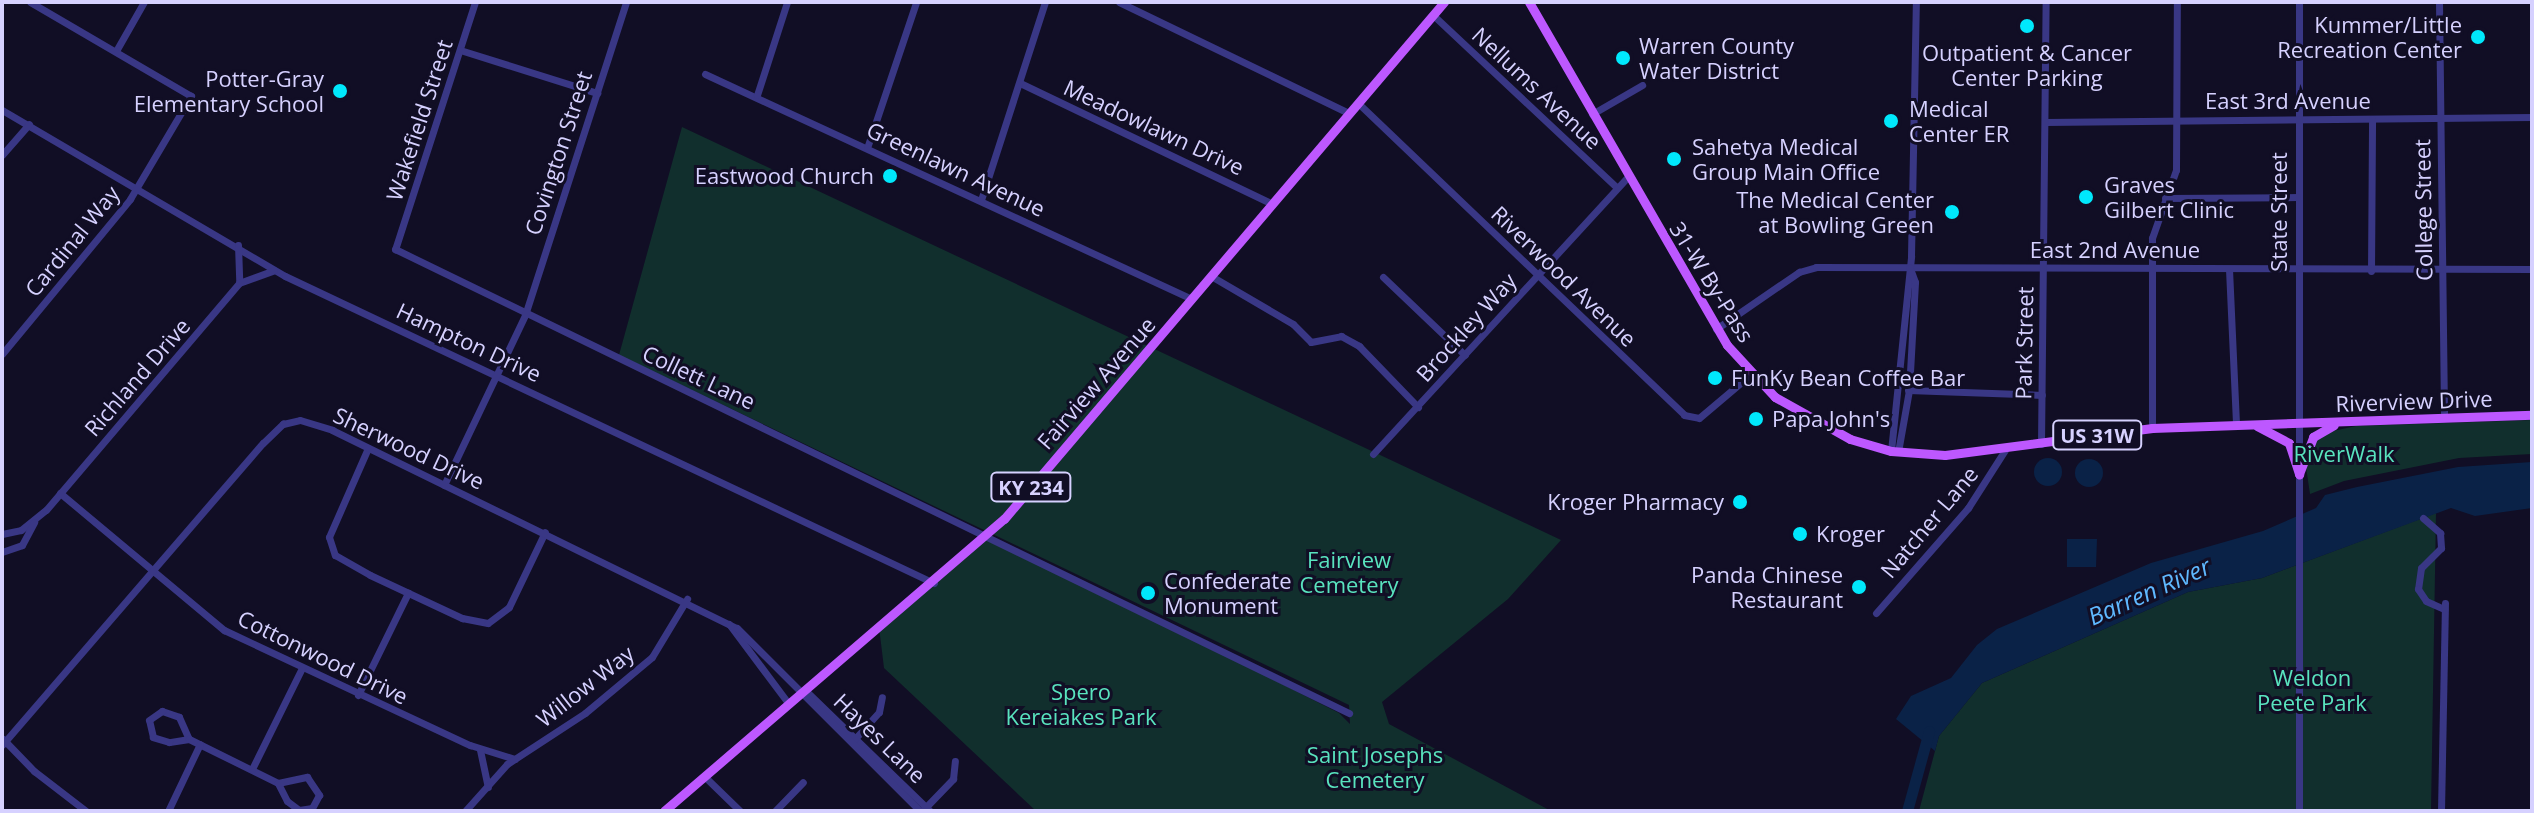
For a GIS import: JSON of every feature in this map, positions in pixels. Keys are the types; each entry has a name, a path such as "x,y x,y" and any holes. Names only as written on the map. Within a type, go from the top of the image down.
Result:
{"main road":[{"name":"Fairview Avenue","path":"664,811 988,535 1444,2"},
{"name":"31-W By-Pass","path":"1529,2 1716,329 1751,374 1813,421 1895,451 1945,455 2005,450 2152,428 2297,422"},
{"name":"Riverview Drive","path":"2297,422 2532,415"},
{"path":"2299,477 2313,437 2350,421"},
{"path":"2250,424 2284,437 2299,477"}],"street":[{"path":"30,2 116,51 144,2"},
{"name":"Wakefield Street","path":"395,249 475,2"},
{"name":"Covington Street","path":"444,485 525,315 626,2"},
{"path":"757,95 787,2"},
{"path":"867,148 916,2"},
{"path":"981,200 1045,2"},
{"path":"1119,2 1349,113"},
{"path":"1895,451 1905,390 1915,282 1909,267 1916,2"},
{"name":"Park Street","path":"2041,444 2046,2"},
{"path":"2152,428 2151,268 2154,222 2176,170 2177,2"},
{"name":"State Street","path":"2299,2 2299,811"},
{"name":"College Street","path":"2439,2 2444,417"},
{"name":"Nellums Avenue","path":"1433,15 1616,187"},
{"path":"460,50 597,93"},
{"name":"Cardinal Way","path":"2,354 138,187 191,95 116,51"},
{"name":"Greenlawn Avenue","path":"705,74 757,95 1192,299"},
{"name":"Meadowlawn Drive","path":"1020,83 1272,204"},
{"path":"1592,114 1642,85"},
{"name":"Riverwood Avenue","path":"1358,103 1688,418 1701,417 1751,374"},
{"name":"Hampton Drive","path":"2,110 238,245 274,270 934,583"},
{"name":"East 3rd Avenue","path":"2045,122 2532,117"},
{"path":"2371,271 2372,119"},
{"path":"2,155 29,124"},
{"name":"Brockley Way","path":"1373,454 1628,177"},
{"path":"2165,198 2297,197"},
{"path":"238,245 239,283"},
{"name":"Collett Lane","path":"395,249 525,315 988,535 1349,713"},
{"name":"East 2nd Avenue","path":"1716,329 1804,270 1909,267 2371,271 2532,269"},
{"path":"2229,269 2236,425"},
{"name":"Richland Drive","path":"2,552 22,545 34,520 239,283 274,270"},
{"path":"1211,276 1293,324 1311,342 1341,336 1359,346 1418,407"},
{"path":"1383,277 1465,355"},
{"path":"1905,390 2042,395"},
{"name":"Sherwood Drive","path":"3,742 283,424 314,424 687,599 728,622 802,692"},
{"path":"368,448 331,526 330,545 340,560 408,593 475,623 494,621 509,607 545,532"},
{"name":"Natcher Lane","path":"1876,613 1968,508 2005,450"},
{"name":"Cottonwood Drive","path":"60,493 214,623 358,695 480,750 515,759"},
{"path":"2423,518 2440,533 2441,548 2421,568 2418,589 2426,601 2445,606 2441,811"},
{"path":"2,534 34,520"},
{"path":"358,695 408,593"},
{"name":"Willow Way","path":"465,811 515,759 585,713 652,657 687,599"},
{"name":"Sherwood Drive","path":"728,622 788,703"},
{"path":"252,769 302,668"},
{"name":"Hayes Lane","path":"802,692 925,810"},
{"path":"853,742 879,712 882,697"},
{"path":"189,739 173,713 157,712 149,720 150,733 159,741 189,739 252,769 278,783 295,808 309,809 318,799 318,787 307,777 278,783"},
{"path":"3,742 86,811"},
{"path":"168,811 200,744"},
{"path":"480,750 488,787"},
{"path":"925,810 953,779 955,761"},
{"path":"704,776 740,811"},
{"path":"775,811 803,782"}],"green space":[{"name":"Fairview Cemetery","path":"682,127 1561,540 1508,599 1382,702 1389,724 1551,811 1036,811 884,668 879,627 988,535 1339,713 1350,724 1349,705 619,355"},
{"name":"RiverWalk","path":"2532,420 2532,454 2459,458 2344,481 2310,494 2306,467 2319,434 2356,426"},
{"name":"Weldon Peete Park","path":"2436,513 2431,811 1919,811 1939,736 1982,683 2188,592 2262,578"}],"water":[{"path":"2048,458 2058,462 2062,472 2058,482 2048,486 2038,482 2034,472 2038,462"},
{"path":"2089,459 2099,463 2103,473 2099,483 2089,487 2079,483 2075,473 2079,463"},
{"path":"2532,462 2532,508 2475,516 2451,508 2262,578 2188,592 1982,683 1939,736 1935,751 1896,719 1911,696 1951,678 1977,645 1997,629 2151,563 2263,531 2316,508 2325,495 2458,467"},
{"path":"2067,539 2097,539 2096,567 2067,567"}],"waterway":[{"name":"Barren River","path":"1907,811 1929,731"}],"place":[{"name":"Outpatient & Cancer Center Parking","path":"2027,26"},
{"name":"Kummer/Little Recreation Center","path":"2478,37"},
{"name":"Warren County Water District","path":"1623,58"},
{"name":"Potter-Gray Elementary School","path":"340,91"},
{"name":"Medical Center ER","path":"1891,121"},
{"name":"Sahetya Medical Group Main Office","path":"1674,159"},
{"name":"Eastwood Church","path":"890,176"},
{"name":"Graves Gilbert Clinic","path":"2086,197"},
{"name":"The Medical Center at Bowling Green","path":"1952,212"},
{"name":"FunKy Bean Coffee Bar","path":"1715,378"},
{"name":"Papa John's","path":"1756,419"},
{"name":"Kroger Pharmacy","path":"1740,502"},
{"name":"Kroger","path":"1800,534"},
{"name":"Panda Chinese Restaurant","path":"1859,587"},
{"name":"Confederate Monument","path":"1148,593"}],"park label":[{"name":"Spero Kereiakes Park","path":"1081,704"},
{"name":"Saint Josephs Cemetery","path":"1375,766"}]}
